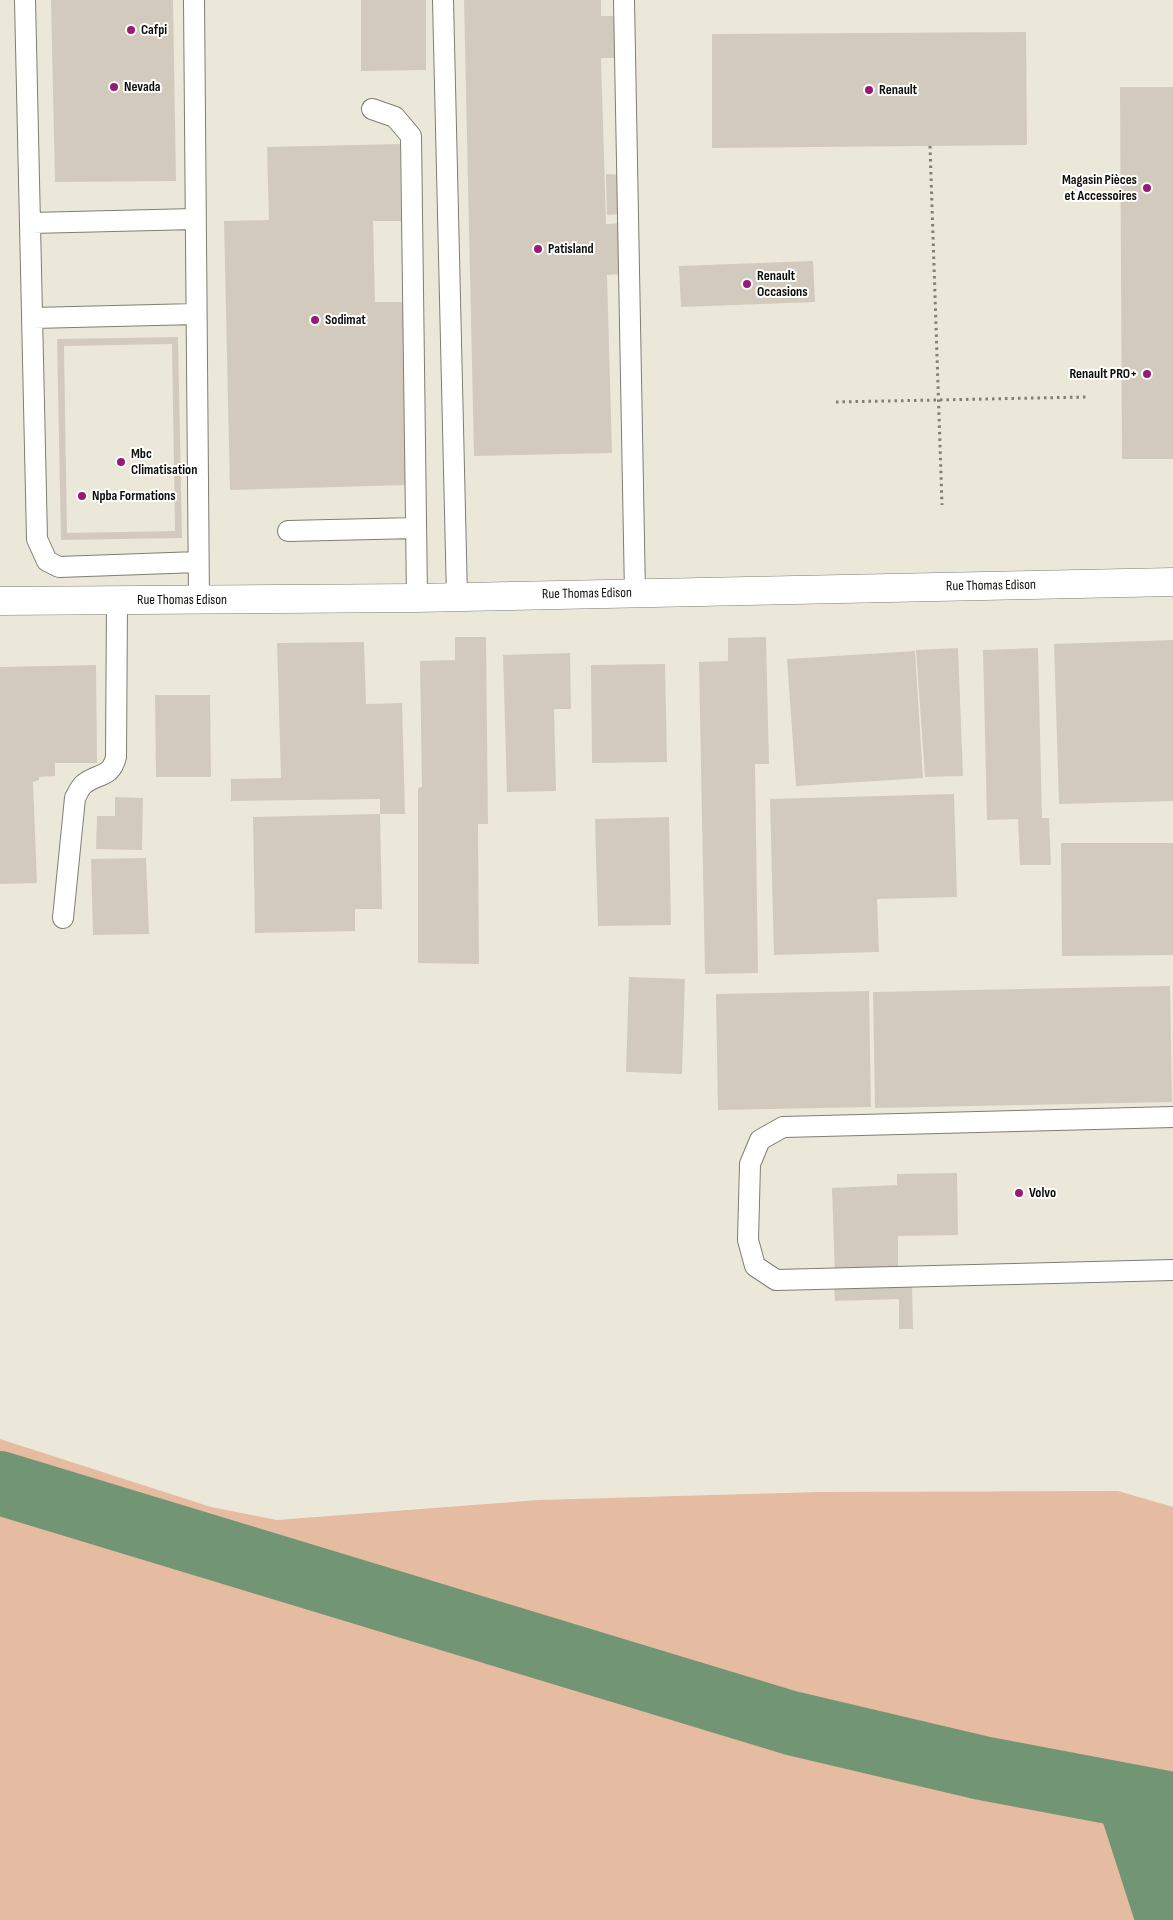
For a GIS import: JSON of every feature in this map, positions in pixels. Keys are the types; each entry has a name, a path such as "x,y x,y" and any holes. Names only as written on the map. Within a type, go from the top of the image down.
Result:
{"street":[{"name":"Rue Thomas Edison","path":"0,601 417,598 1173,582"}],"lane":[{"path":"26,0 37,539 47,561 58,567 198,562"},
{"path":"194,0 199,601"},
{"path":"442,0 457,597"},
{"path":"624,0 635,594"},
{"path":"372,109 395,116 411,136 417,598"},
{"path":"31,223 195,219"},
{"path":"33,318 196,314"},
{"path":"288,531 416,528"},
{"path":"63,918 75,798 82,785 105,774 114,767 116,757 117,601"},
{"path":"1173,1117 783,1127 760,1140 750,1164 748,1240 755,1266 776,1280 1173,1270"}],"path":[{"path":"930,146 937,401 942,505"},
{"path":"836,402 1086,397"}],"shaded area":[{"path":"0,1439 211,1507 277,1520 539,1500 818,1492 1118,1491 1173,1507 1173,1920 0,1920"}],"building":[{"name":"Nevada","path":"51,0 173,0 176,181 55,182"},
{"path":"361,0 426,0 426,70 361,71"},
{"name":"Patisland","path":"464,0 601,0 601,16 614,16 615,58 601,58 606,224 622,223 624,274 607,275 612,453 474,456"},
{"name":"Renault","path":"1026,32 1027,145 712,148 712,34"},
{"path":"1120,87 1173,87 1173,459 1122,459"},
{"name":"Sodimat","path":"400,144 401,221 373,221 375,302 403,302 407,485 230,490 224,221 269,220 267,147"},
{"path":"606,174 623,175 623,214 607,215"},
{"name":"Renault Occasions","path":"813,261 815,302 681,307 679,266"},
{"path":"178,337 182,538 61,540 57,339","holes":["172,344 175,531 67,533 64,346"]},
{"path":"455,637 486,637 488,824 478,824 479,964 418,963 418,788 422,787 420,661 455,660"},
{"path":"766,637 769,764 755,764 758,973 705,974 699,662 728,661 728,638"},
{"path":"1173,640 1173,801 1059,804 1054,644"},
{"path":"364,642 366,704 402,703 405,814 380,814 380,799 231,801 231,779 281,778 277,643"},
{"path":"958,648 963,776 925,777 916,650"},
{"path":"1038,648 1042,818 1049,818 1051,865 1020,865 1018,819 987,820 983,650"},
{"path":"915,651 923,778 796,786 787,659"},
{"path":"570,653 571,709 554,709 556,791 507,792 503,655"},
{"path":"665,664 667,762 592,763 591,665"},
{"path":"96,665 97,763 55,763 55,776 39,777 39,780 33,782 37,883 0,884 0,667"},
{"path":"155,695 210,695 211,777 156,777"},
{"path":"954,794 957,897 877,899 879,952 774,955 770,799"},
{"path":"115,797 143,798 142,850 96,849 97,816 115,816"},
{"path":"380,814 382,909 355,909 355,931 255,933 253,817"},
{"path":"669,817 671,925 598,926 595,819"},
{"path":"1061,843 1173,843 1173,955 1062,956"},
{"path":"146,858 149,934 93,935 91,859"},
{"path":"629,977 685,979 682,1074 626,1072"},
{"path":"1170,986 1172,1102 875,1108 873,992"},
{"path":"869,991 871,1107 718,1110 716,994"},
{"path":"957,1173 958,1235 898,1236 898,1275 835,1276 832,1188 897,1185 897,1174"},
{"path":"912,1283 913,1329 899,1329 899,1299 835,1301 834,1285"}],"waterway":[{"path":"0,1483 791,1723 982,1768 1173,1804"},
{"path":"1128,1796 1168,1920"}],"place":[{"name":"Cafpi","path":"131,30"},
{"name":"Nevada","path":"114,87"},
{"name":"Renault","path":"869,90"},
{"name":"Magasin Pièces et Accessoires","path":"1147,188"},
{"name":"Patisland","path":"538,249"},
{"name":"Renault Occasions","path":"747,284"},
{"name":"Sodimat","path":"315,320"},
{"name":"Renault PRO+","path":"1147,374"},
{"name":"Mbc Climatisation","path":"121,462"},
{"name":"Npba Formations","path":"82,496"},
{"name":"Volvo","path":"1019,1193"}]}
